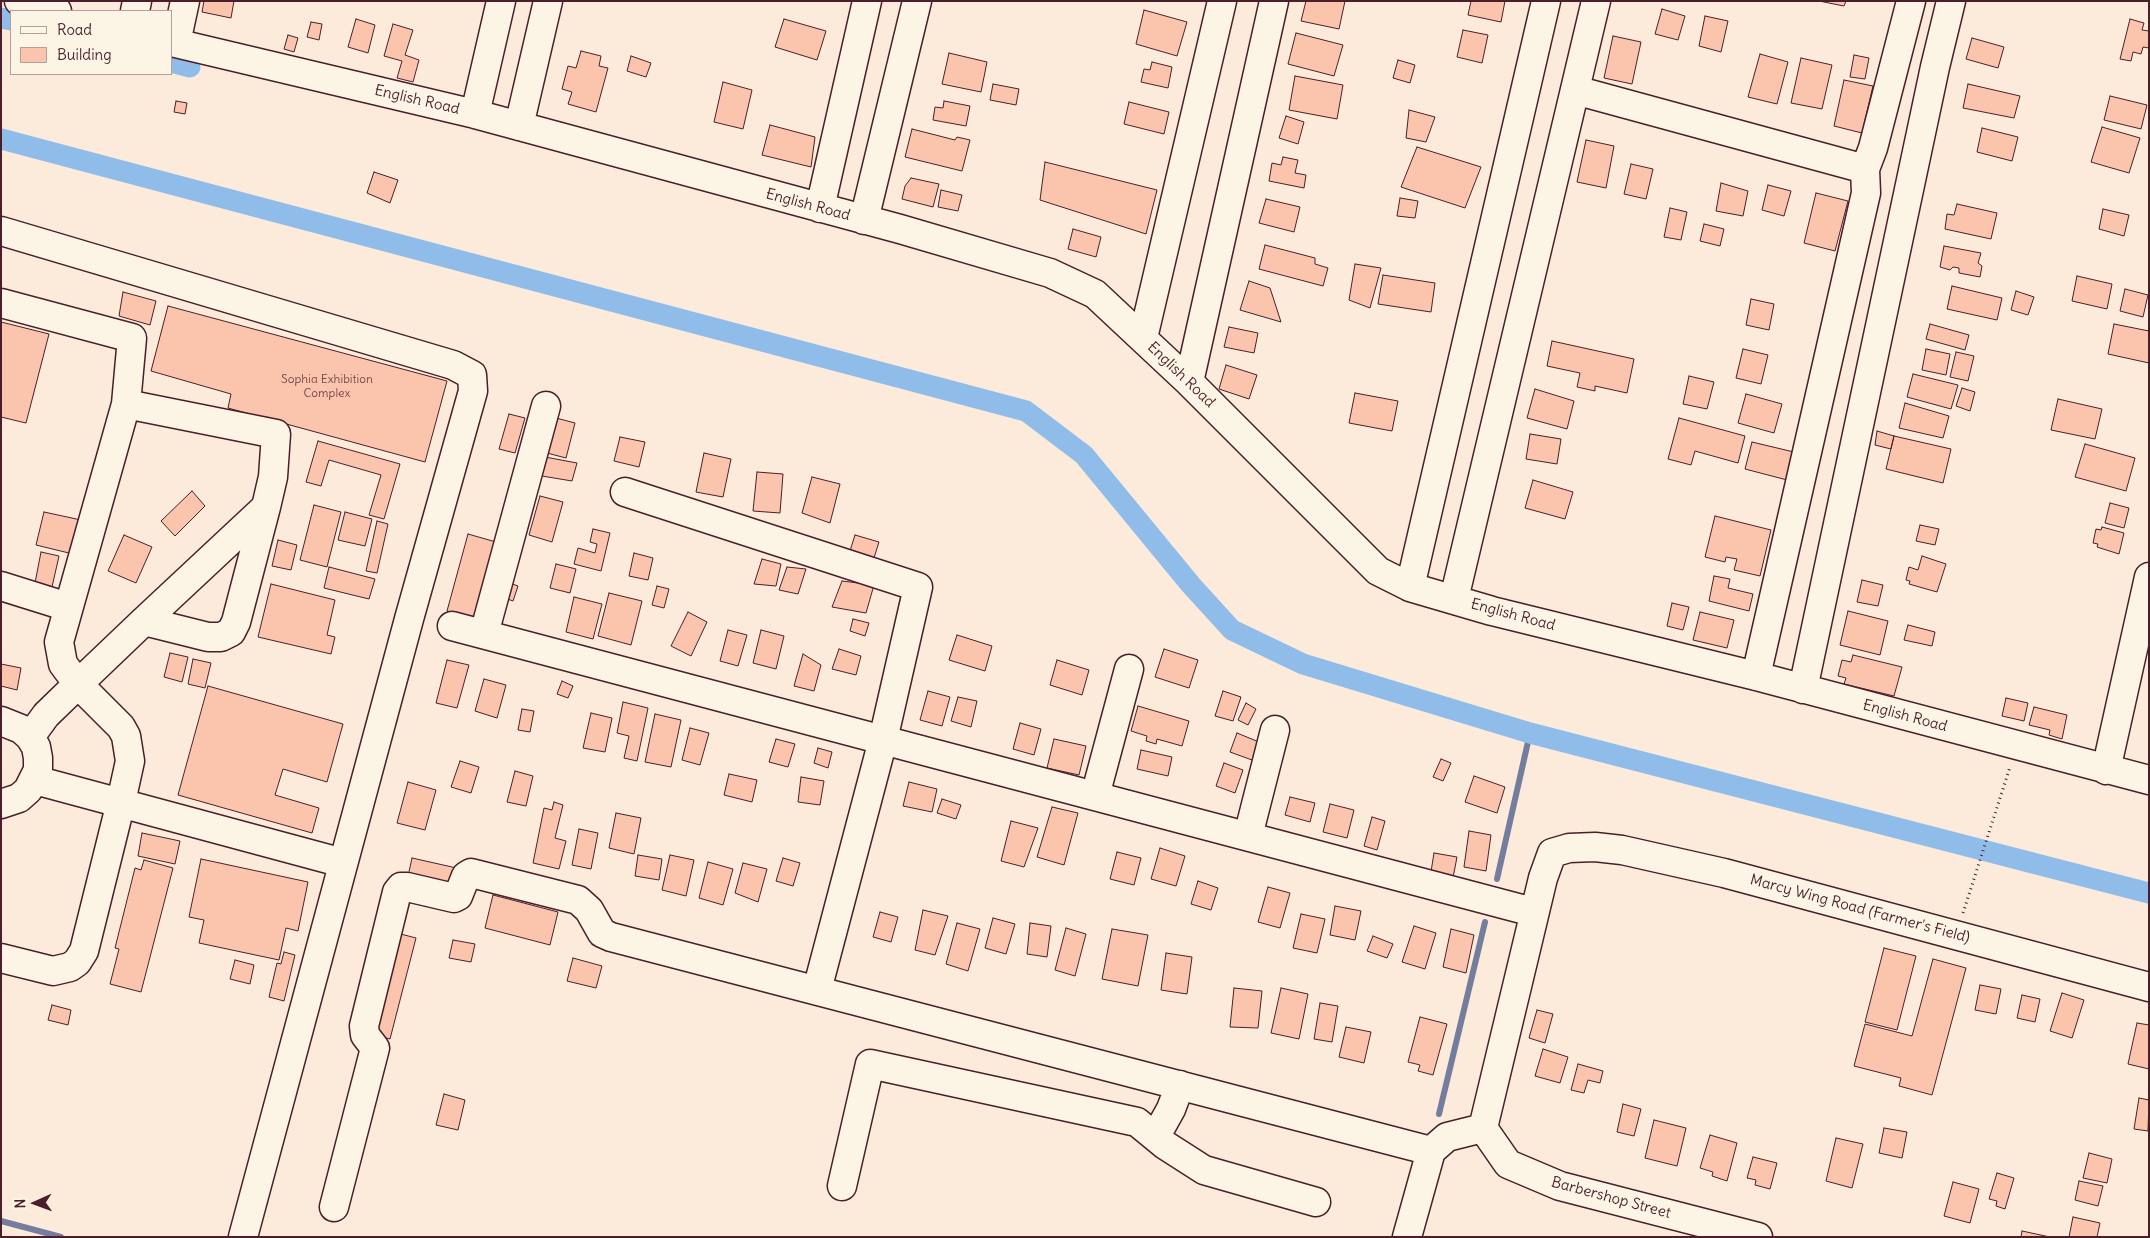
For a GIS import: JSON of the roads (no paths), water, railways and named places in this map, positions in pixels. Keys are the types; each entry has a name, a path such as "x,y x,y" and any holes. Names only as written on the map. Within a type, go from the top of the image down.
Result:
{"street":[{"path":"19,1 53,10"},
{"path":"173,43 185,1"},
{"path":"475,114 501,1"},
{"path":"519,126 548,1"},
{"path":"820,208 867,1"},
{"path":"864,220 917,1"},
{"path":"1144,338 1222,1"},
{"path":"1189,382 1274,1"},
{"path":"1410,587 1546,1"},
{"path":"1454,599 1596,1"},
{"path":"1756,676 1866,193 1865,169 1873,148 1911,1"},
{"path":"1803,689 1935,67 1952,1"},
{"name":"English Road","path":"173,43 475,114 864,220 1050,273 1096,294 1189,382 1333,529 1378,571 1410,587 1492,611 1756,676 2149,780"},
{"path":"1575,90 1865,169"},
{"path":"1,231 453,365 472,374 473,391 343,863 243,1237"},
{"path":"1,302 132,338 126,404 62,628 60,653 63,664 78,684 121,727 126,736 130,761 84,951 77,962 70,967 53,971 1,958"},
{"path":"126,404 276,434 273,477 236,622 231,632 220,637 208,637 144,620"},
{"path":"484,634 546,406"},
{"path":"625,492 918,587 883,740 817,990"},
{"path":"30,737 46,714 266,507"},
{"path":"2106,770 2149,577"},
{"path":"1,586 68,607"},
{"path":"452,626 1533,912 1483,1128 1447,1137 1431,1150 1407,1237"},
{"path":"1095,796 1129,669"},
{"path":"1,721 21,729 30,737 36,747 38,758 35,780 28,790 19,798 1,804"},
{"path":"1248,836 1275,730"},
{"path":"35,780 343,863"},
{"name":"Marcy Wing Road (Farmer's Field)","path":"1533,912 1552,853 1569,848 1595,847 1622,850 1724,873 2149,987"},
{"path":"334,1207 375,1048 365,1036 364,1026 399,889 407,887 454,898 458,896 466,876 475,873 578,900 588,910 602,933 611,937 1431,1150"},
{"path":"842,1186 870,1064 1137,1122 1165,1145 1204,1170 1316,1202"},
{"path":"1156,1136 1171,1109 1180,1085"},
{"name":"Barbershop Street","path":"1483,1128 1508,1164 1560,1186 1758,1237"}],"waterway":[{"path":"1,18 10,20"},
{"path":"172,62 190,67"},
{"path":"1,139 1026,411 1084,455 1191,585 1232,630 1303,664 1530,733 2149,893"},
{"path":"1497,879 1530,733"},
{"path":"1439,1114 1485,922"},
{"path":"1,1221 61,1237"}]}
